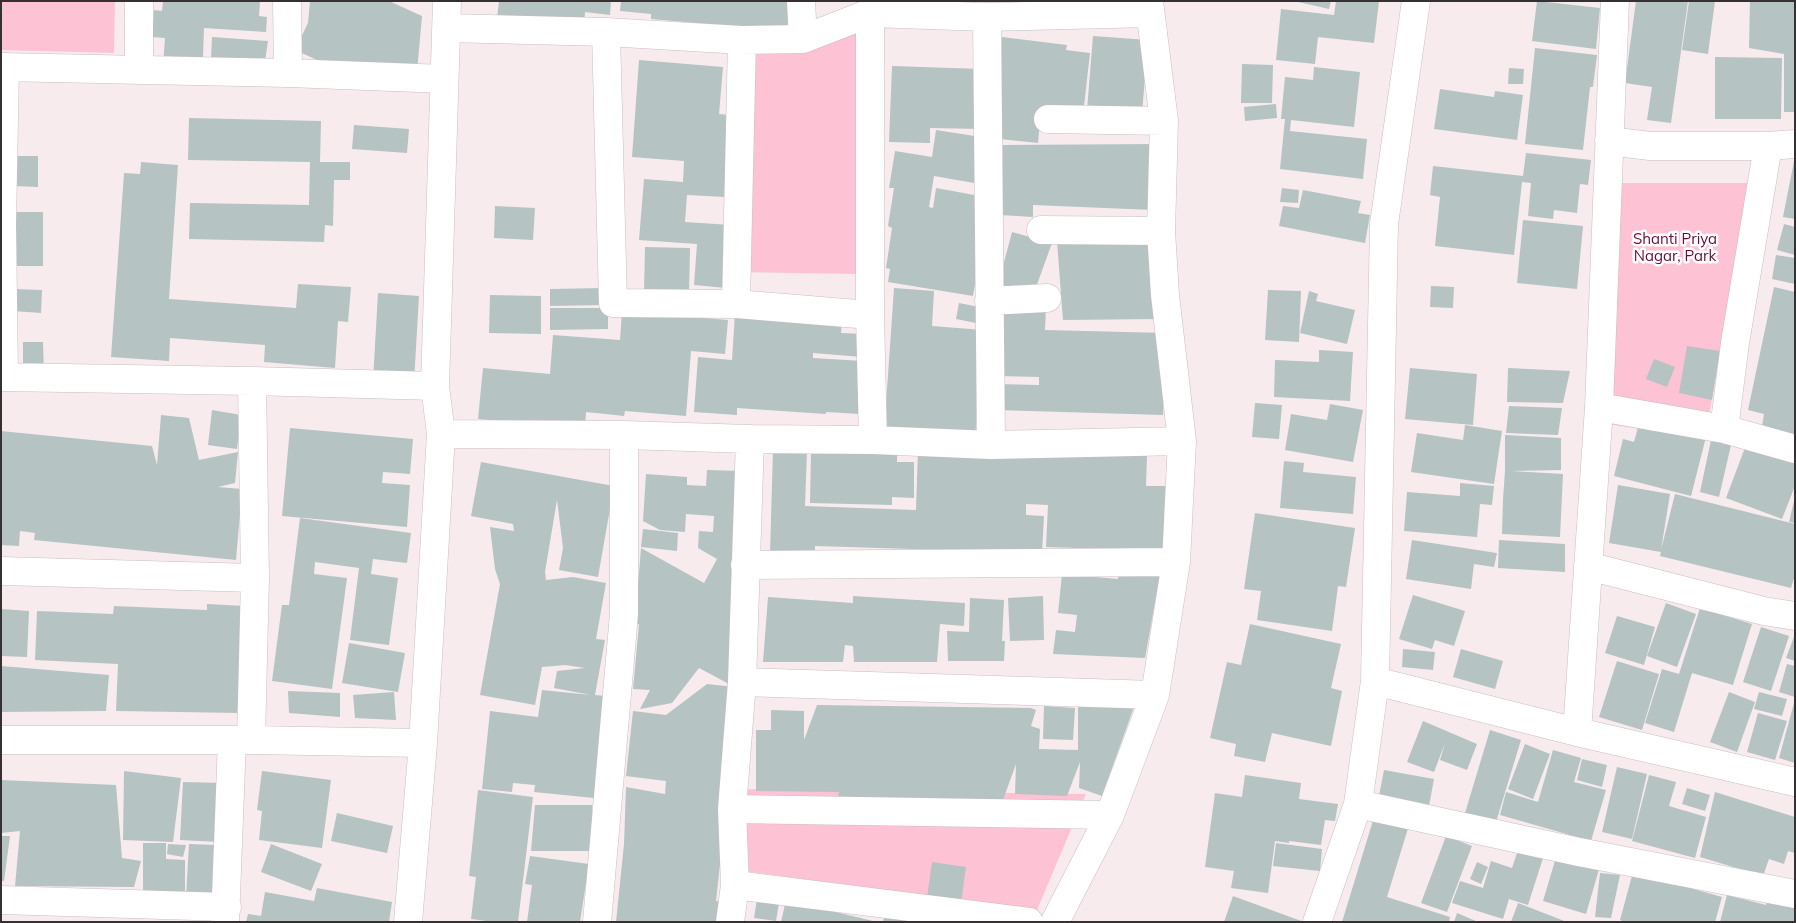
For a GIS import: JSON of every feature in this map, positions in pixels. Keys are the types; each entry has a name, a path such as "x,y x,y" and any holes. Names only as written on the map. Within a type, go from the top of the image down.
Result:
{"street":[{"path":"139,1 139,70"},
{"path":"287,1 288,73"},
{"path":"408,922 423,743 441,434 435,386 447,1"},
{"path":"801,1 803,39"},
{"path":"1317,922 1358,804 1375,681 1384,224 1416,1"},
{"path":"1577,732 1599,408 1615,1"},
{"path":"447,28 606,32 742,40 803,39 878,9 987,17 1150,7 1164,121 1160,231 1165,295 1182,441 1176,562 1155,695 1110,815 1055,922"},
{"path":"873,440 870,315 878,9"},
{"path":"987,17 991,445"},
{"path":"606,32 613,304 736,304 870,315"},
{"path":"736,304 742,40"},
{"path":"435,386 2,377 3,67 288,73 444,79"},
{"path":"1048,119 1164,121"},
{"path":"1609,142 1650,146 1782,145 1735,343 1724,429"},
{"path":"1042,230 1160,231"},
{"path":"989,301 1047,298"},
{"path":"1,900 35,912 226,915 255,578 252,381"},
{"path":"1599,408 1724,429 1795,449"},
{"path":"441,434 624,435 873,440 991,445 1182,441"},
{"path":"597,922 624,614 624,435"},
{"path":"730,922 735,885 732,809 742,682 750,439"},
{"path":"745,565 1176,562"},
{"path":"1588,566 1764,611 1795,616"},
{"path":"1,571 255,578"},
{"path":"1375,681 1577,732 1795,782"},
{"path":"742,682 1155,695"},
{"path":"1,740 242,740 423,743"},
{"path":"1358,804 1579,852 1795,894"},
{"path":"732,809 1110,815"},
{"path":"735,885 1029,922"}],"green space":[{"path":"1,1 115,1 114,53 1,50"},
{"path":"733,30 861,32 858,274 730,272"},
{"name":"Shanti Priya Nagar, Park","path":"1619,183 1749,183 1705,439 1595,422"},
{"path":"733,789 1086,794 1037,910 728,869"}],"building":[{"path":"163,1 260,1 259,16 267,17 266,32 204,28 203,57 211,58 212,37 268,41 264,68 163,65 165,38 152,37 154,10 162,11"},
{"path":"310,1 389,1 422,16 417,72 326,64 295,50 308,23"},
{"path":"499,1 611,1 610,15 585,12 584,28 497,18"},
{"path":"621,1 790,1 787,31 651,19 651,14 620,11"},
{"path":"1294,1 1331,1 1329,9"},
{"path":"1336,1 1379,1 1374,43 1318,37 1315,64 1276,60 1281,9 1334,15"},
{"path":"1537,1 1600,8 1596,49 1532,41"},
{"path":"1636,1 1688,1 1671,123 1647,120 1652,87 1625,83"},
{"path":"1689,1 1715,1 1708,54 1682,50"},
{"path":"1750,1 1795,1 1795,112 1784,112 1784,54 1749,48"},
{"path":"1093,36 1148,40 1142,114 1087,110"},
{"path":"1002,37 1067,45 1066,50 1090,53 1083,115 1041,110 1038,143 991,138"},
{"path":"1535,48 1597,55 1593,87 1590,87 1583,150 1525,144"},
{"path":"1715,57 1782,58 1781,119 1715,119"},
{"path":"639,60 723,67 719,114 730,115 724,197 687,195 685,222 731,225 726,288 694,285 697,244 639,240 644,179 683,182 684,161 632,157"},
{"path":"1242,64 1273,65 1272,103 1241,103"},
{"path":"892,66 982,69 981,129 930,128 930,143 889,142"},
{"path":"1314,67 1360,72 1354,127 1291,120 1290,131 1367,139 1363,179 1280,169 1285,119 1281,119 1285,77 1313,80"},
{"path":"1509,68 1524,69 1523,84 1508,84"},
{"path":"1440,89 1494,97 1495,91 1523,95 1517,140 1434,129"},
{"path":"1276,104 1277,118 1245,121 1244,107"},
{"path":"189,118 321,121 320,162 350,162 350,180 334,180 333,226 325,225 324,242 189,239 190,203 309,205 310,162 188,160"},
{"path":"354,125 409,129 407,153 352,149"},
{"path":"936,130 981,137 974,183 934,176 929,207 933,208 936,188 980,196 975,231 984,232 973,296 888,282 890,269 886,268 892,228 888,226 894,188 889,188 895,151 932,157"},
{"path":"1155,144 1153,210 1033,205 1033,217 1000,215 1003,145"},
{"path":"1526,153 1591,160 1588,185 1580,184 1577,213 1554,210 1553,219 1528,216 1531,183 1522,182 1514,255 1435,246 1440,197 1430,195 1433,166 1523,176"},
{"path":"13,156 38,156 38,187 13,186"},
{"path":"1795,161 1795,219 1783,217"},
{"path":"141,162 178,165 169,299 296,308 298,284 351,287 348,322 338,321 335,368 264,362 265,345 170,338 169,361 111,357 124,173 140,174"},
{"path":"1282,188 1299,190 1298,203 1280,202"},
{"path":"1303,190 1361,201 1358,213 1370,215 1365,243 1279,226 1283,206 1299,208"},
{"path":"495,206 535,208 533,240 494,238"},
{"path":"13,212 43,212 43,266 13,266"},
{"path":"1523,220 1583,226 1577,289 1517,283"},
{"path":"1784,224 1795,227 1795,255 1777,250"},
{"path":"1012,232 1052,243 1035,290 997,289"},
{"path":"1158,240 1160,319 1063,320 1057,241"},
{"path":"645,247 690,248 689,294 644,293"},
{"path":"1776,255 1795,258 1795,284 1772,279"},
{"path":"1431,286 1454,287 1453,308 1430,307"},
{"path":"1774,287 1795,292 1795,439 1761,432 1764,414 1748,410"},
{"path":"604,288 604,305 550,306 550,289"},
{"path":"894,288 934,291 932,326 983,330 975,439 884,433"},
{"path":"14,289 42,290 41,313 13,311"},
{"path":"1268,290 1301,291 1299,342 1265,340"},
{"path":"1309,291 1318,294 1316,301 1355,310 1347,344 1300,333"},
{"path":"378,293 419,296 414,382 373,380"},
{"path":"490,295 541,296 541,334 489,333"},
{"path":"959,303 979,307 976,323 956,319"},
{"path":"998,306 1046,307 1045,330 1165,333 1163,415 996,410 997,384 1039,385 1039,377 997,376"},
{"path":"550,308 608,308 608,329 550,330"},
{"path":"622,311 728,320 725,354 691,351 686,416 625,411 624,416 586,412 585,428 478,419 483,368 550,374 553,335 620,340"},
{"path":"735,313 842,321 841,333 864,334 862,357 813,353 813,358 863,361 860,414 826,412 826,414 737,408 737,415 694,412 698,357 732,360"},
{"path":"23,342 43,342 44,374 23,374"},
{"path":"1687,346 1720,351 1712,400 1679,393"},
{"path":"1319,350 1353,352 1350,401 1274,397 1275,360 1319,362"},
{"path":"1654,359 1675,367 1667,387 1646,379"},
{"path":"1410,368 1477,374 1473,425 1405,419"},
{"path":"1508,368 1570,371 1563,403 1507,402"},
{"path":"1255,403 1282,405 1279,439 1252,437"},
{"path":"1330,404 1363,410 1353,462 1285,450 1291,414 1327,420"},
{"path":"1509,406 1562,408 1558,435 1506,433"},
{"path":"212,410 241,415 237,449 208,445"},
{"path":"161,415 189,418 199,460 238,452 235,483 218,487 242,489 236,560 34,540 35,533 20,531 19,546 1,545 1,431 152,446 157,465"},
{"path":"1640,420 1706,437 1691,496 1614,476 1623,439 1634,442"},
{"path":"1465,425 1502,431 1494,484 1411,472 1417,433 1463,440"},
{"path":"290,428 413,439 410,474 383,472 382,483 410,485 407,527 282,516"},
{"path":"1505,435 1561,438 1561,470 1511,471 1563,474 1560,537 1502,534"},
{"path":"1711,440 1731,445 1719,497 1700,492"},
{"path":"1746,445 1795,462 1795,486 1782,519 1726,498"},
{"path":"918,449 1147,456 1146,486 1170,486 1165,551 1046,547 1048,505 1026,504 1026,515 1044,516 1042,553 815,546 815,554 770,553 773,450 807,451 805,506 916,510"},
{"path":"811,452 897,454 897,462 914,462 914,498 892,497 892,505 810,503"},
{"path":"1284,461 1304,463 1303,472 1356,477 1353,514 1280,508"},
{"path":"481,462 614,486 598,577 559,570 563,548 557,500 545,572 546,580 573,577 606,583 596,639 605,640 595,695 605,696 594,798 534,792 535,785 513,783 512,792 482,789 490,711 538,717 542,690 591,695 554,688 557,671 585,668 565,665 542,667 535,705 480,695 500,584 495,569 490,527 514,531 513,524 471,516"},
{"path":"707,470 740,471 729,684 699,668 672,703 640,709 650,690 633,689 639,624 635,624 641,548 704,583 717,559 698,548 699,531 713,532 714,516 686,514 685,532 660,530 643,521 646,474 687,477 687,485 706,486"},
{"path":"1460,483 1494,486 1492,505 1480,504 1477,537 1404,531 1407,492 1460,496"},
{"path":"1618,485 1670,494 1661,550 1675,494 1795,524 1795,575 1791,588 1660,556 1661,552 1609,543"},
{"path":"1795,501 1795,523 1789,522"},
{"path":"1255,513 1355,528 1346,587 1338,586 1332,631 1257,620 1261,591 1244,589"},
{"path":"300,518 411,533 407,563 373,559 371,574 398,578 389,645 350,640 359,568 315,562 314,574 347,578 332,689 272,681 282,605 289,605"},
{"path":"643,529 678,533 677,551 641,547"},
{"path":"1412,540 1497,553 1494,567 1474,564 1471,589 1406,579"},
{"path":"1499,540 1565,544 1565,572 1498,568"},
{"path":"1119,571 1160,575 1145,658 1053,654 1056,630 1075,632 1077,615 1058,613 1062,574 1118,579"},
{"path":"1413,595 1465,611 1454,646 1435,640 1432,649 1399,639"},
{"path":"853,596 965,603 964,626 940,624 937,662 854,662 853,646 845,645 843,662 763,662 768,597 853,603"},
{"path":"1043,596 1044,640 1010,641 1008,598"},
{"path":"970,598 1004,600 1002,641 1005,641 1004,661 948,661 947,631 969,632"},
{"path":"1666,603 1696,614 1677,667 1647,656"},
{"path":"207,604 245,606 240,713 116,711 118,664 35,660 37,611 113,614 114,606 207,610"},
{"path":"1700,608 1752,624 1733,685 1692,673 1674,732 1645,723 1662,669 1679,674"},
{"path":"1,609 29,611 27,657 1,656"},
{"path":"1617,616 1655,627 1644,665 1605,653"},
{"path":"1250,624 1341,644 1331,688 1342,691 1331,746 1272,733 1265,762 1234,756 1236,744 1210,738 1227,662 1241,665"},
{"path":"1761,627 1789,636 1771,691 1743,682"},
{"path":"1795,634 1795,661 1786,658"},
{"path":"349,643 405,653 398,692 342,683"},
{"path":"1403,649 1435,652 1433,670 1402,667"},
{"path":"1461,649 1503,661 1495,689 1453,677"},
{"path":"1617,661 1659,674 1642,730 1599,717"},
{"path":"1787,664 1795,666 1795,697 1779,692"},
{"path":"1,666 109,675 106,711 1,712"},
{"path":"707,684 735,687 716,901 723,902 721,922 616,922 624,844 626,787 665,794 666,781 626,776 633,711 666,715"},
{"path":"288,691 340,693 340,717 289,713"},
{"path":"394,692 396,720 355,718 353,695"},
{"path":"1729,692 1755,702 1737,752 1710,742"},
{"path":"1759,692 1787,699 1782,716 1754,709"},
{"path":"1795,703 1795,763 1779,758"},
{"path":"817,705 1031,708 1036,710 1031,726 1040,729 1039,749 1078,750 1078,708 1080,705 1134,707 1102,796 1079,788 1080,762 1067,796 1015,794 1016,764 1003,800 838,797 839,792 756,791 756,730 771,730 771,710 804,711 804,740"},
{"path":"1044,706 1075,708 1073,740 1043,739"},
{"path":"1758,713 1787,721 1775,760 1747,752"},
{"path":"1423,721 1477,744 1467,770 1440,760 1445,743 1434,772 1407,762"},
{"path":"1490,730 1521,740 1496,822 1465,813"},
{"path":"1525,744 1550,754 1533,799 1508,789"},
{"path":"1553,750 1581,758 1574,782 1606,790 1591,841 1500,815 1506,792 1538,802"},
{"path":"1582,759 1607,765 1602,787 1577,780"},
{"path":"1617,767 1647,774 1632,839 1602,832"},
{"path":"1384,770 1434,779 1429,806 1379,796"},
{"path":"124,771 181,778 173,842 123,840"},
{"path":"262,771 331,780 322,848 259,840 262,811 257,810"},
{"path":"1245,775 1301,783 1299,799 1338,804 1335,821 1325,820 1321,845 1275,841 1268,893 1231,888 1234,871 1205,867 1215,793 1242,797"},
{"path":"1649,775 1676,782 1669,806 1706,817 1695,858 1632,841"},
{"path":"1,780 116,785 122,858 141,861 134,887 15,886 20,831 1,833"},
{"path":"183,782 223,783 219,842 180,840"},
{"path":"1687,788 1710,795 1705,811 1682,804"},
{"path":"478,790 533,797 518,922 494,922 471,919 476,877 469,876"},
{"path":"1715,792 1795,817 1795,853 1788,851 1784,864 1769,859 1763,876 1700,857"},
{"path":"535,805 592,805 593,851 531,851"},
{"path":"337,813 393,826 387,853 331,841"},
{"path":"1375,814 1409,825 1387,897 1450,917 1449,922 1342,922"},
{"path":"1,836 10,836 4,881 1,881"},
{"path":"1446,836 1472,846 1447,912 1421,903"},
{"path":"143,843 166,843 166,859 185,860 185,897 143,897"},
{"path":"1276,843 1322,849 1320,871 1273,866"},
{"path":"168,844 186,845 183,857 167,854"},
{"path":"189,844 216,845 213,898 186,897"},
{"path":"271,844 322,864 311,891 261,872"},
{"path":"1518,850 1543,858 1528,905 1509,899 1503,919 1452,903 1460,881 1483,888 1491,861 1512,868"},
{"path":"1557,854 1600,866 1586,914 1543,901"},
{"path":"530,856 589,864 580,922 527,922 532,885 525,884"},
{"path":"932,862 966,867 961,903 927,898"},
{"path":"1477,862 1488,867 1481,884 1470,879"},
{"path":"1633,872 1722,897 1715,922 1625,922 1620,920"},
{"path":"1600,873 1620,875 1611,918 1595,917"},
{"path":"317,888 392,902 389,922 246,922 248,914 261,916 265,892 314,901"},
{"path":"1727,895 1766,905 1767,900 1795,907 1795,922 1720,922"},
{"path":"1233,896 1304,922 1224,922"},
{"path":"757,899 779,903 776,921 754,918"},
{"path":"786,900 873,921 781,922"},
{"path":"1518,903 1567,922 1511,922"},
{"path":"885,913 918,922 883,922"},
{"path":"1457,913 1478,922 1454,922"}]}
